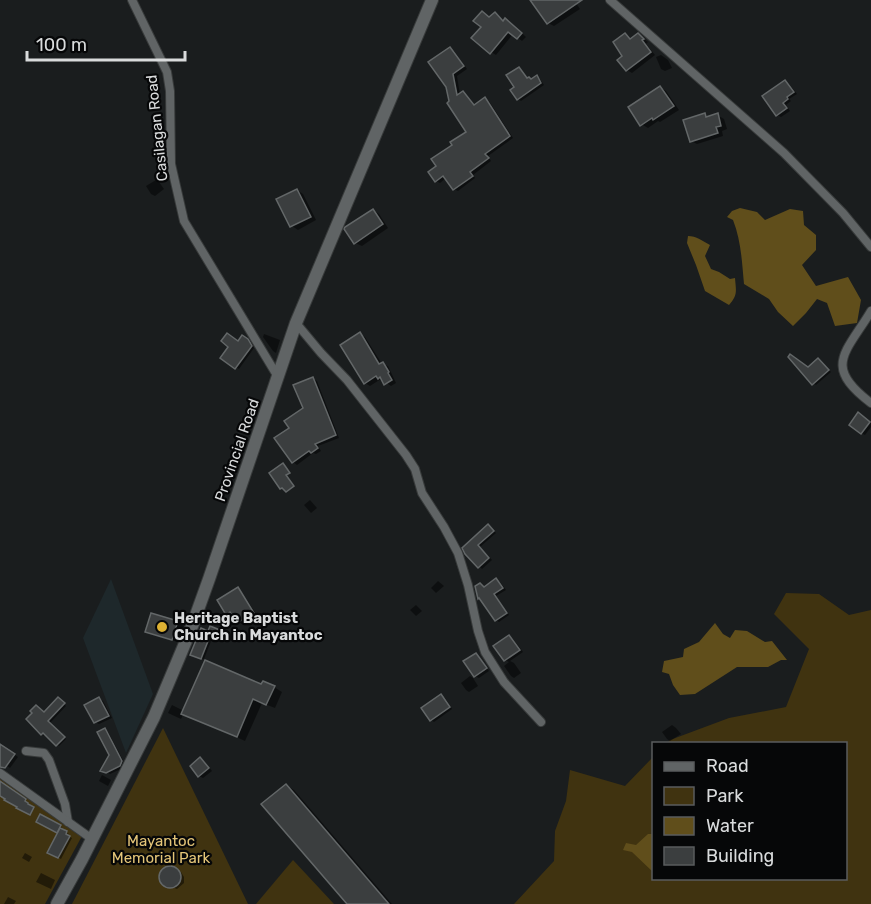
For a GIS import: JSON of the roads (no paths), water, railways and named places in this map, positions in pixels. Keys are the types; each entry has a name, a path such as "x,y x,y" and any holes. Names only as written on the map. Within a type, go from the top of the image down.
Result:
{"main road":[{"name":"Provincial Road","path":"57,904 154,717 191,628 296,323 432,0"}],"street":[{"name":"Casilagan Road","path":"132,0 167,72 170,91 171,164 184,221 278,377"},
{"path":"610,0 784,153 843,213 871,247"},
{"path":"871,312 843,355 842,364 846,378 871,403"},
{"path":"296,323 347,380 415,469 422,493 458,553 485,652 504,682 541,723"},
{"path":"26,751 44,753 49,760 65,804 68,822"},
{"path":"0,772 92,839"}],"water":[{"path":"740,208 757,212 765,220 790,209 803,211 804,225 816,235 816,250 802,265 816,286 848,277 861,300 857,323 835,326 827,303 817,299 793,326 778,312 769,299 744,284 738,235 733,220 727,217 732,211"},
{"path":"688,236 710,245 705,256 711,269 730,279 735,278 735,295 729,305 705,291 687,243"},
{"path":"715,623 723,634 730,638 735,630 747,631 765,642 772,641 787,660 781,660 768,667 737,667 695,694 680,695 669,674 662,672 664,661 683,657 684,649 699,642"},
{"path":"648,834 652,834 652,871 632,852 623,850 626,843 636,845"}],"place":[{"name":"Heritage Baptist Church in Mayantoc","path":"162,627"}],"park label":[{"name":"Mayantoc Memorial Park","path":"161,850"}]}
